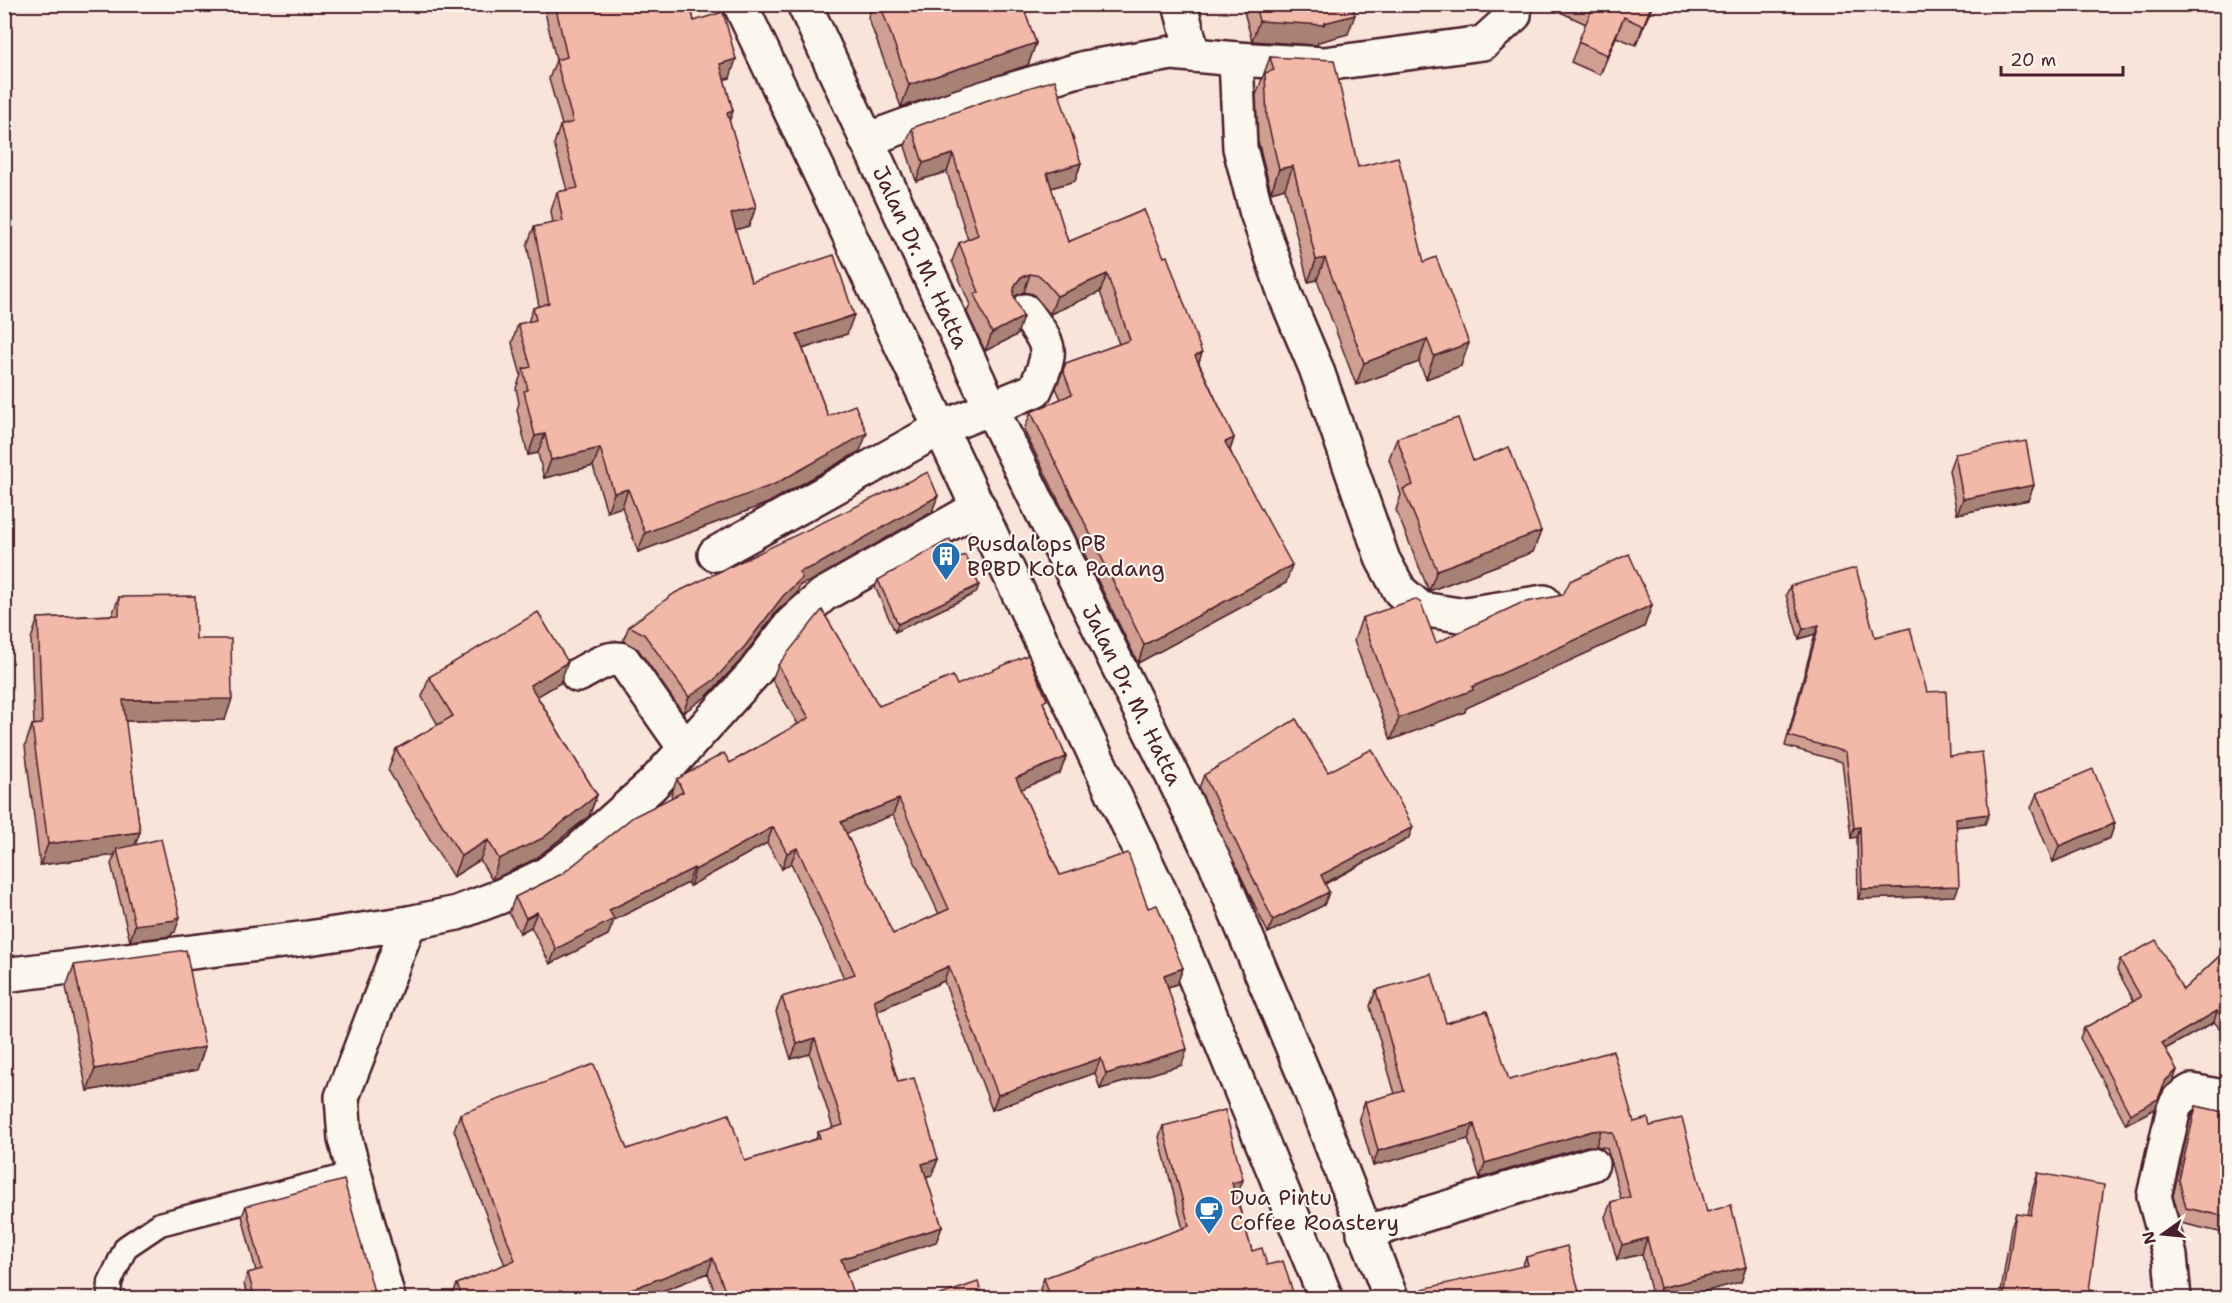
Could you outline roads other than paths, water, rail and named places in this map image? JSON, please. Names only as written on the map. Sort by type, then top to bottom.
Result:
[{"type":"street","points":[[740,4],[939,429],[980,507],[1160,892],[1326,1299]]},
{"type":"street","name":"Jalan Dr. M. Hatta","points":[[804,4],[991,408],[1216,864],[1308,1084],[1390,1299]]},
{"type":"street","points":[[1180,4],[1193,55]]},
{"type":"street","points":[[866,140],[973,101],[1085,68],[1172,53],[1324,64],[1483,43],[1514,15],[1515,4]]},
{"type":"street","points":[[1236,59],[1240,148],[1256,210],[1286,297],[1316,368],[1383,560],[1400,591],[1422,609],[1459,615],[1544,602]]},
{"type":"street","points":[[715,554],[939,429],[1035,390],[1048,361],[1047,342],[1025,310]]},
{"type":"street","points":[[4,975],[285,941],[409,923],[457,913],[545,875],[579,850],[652,785],[754,673],[792,623],[823,595],[980,507]]},
{"type":"street","points":[[578,675],[618,658],[623,660],[686,748]]},
{"type":"street","points":[[388,1299],[345,1139],[342,1096],[409,923]]},
{"type":"street","points":[[2174,1299],[2170,1256],[2154,1196],[2174,1108],[2179,1100],[2191,1091],[2228,1098]]},
{"type":"street","points":[[1364,1233],[1592,1164]]},
{"type":"lane","points":[[109,1299],[110,1282],[126,1247],[160,1224],[356,1173]]},
{"type":"place","name":"Pusdalops PB BPBD Kota Padang","points":[[946,582]]},
{"type":"place","name":"Dua Pintu Coffee Roastery","points":[[1209,1236]]}]
